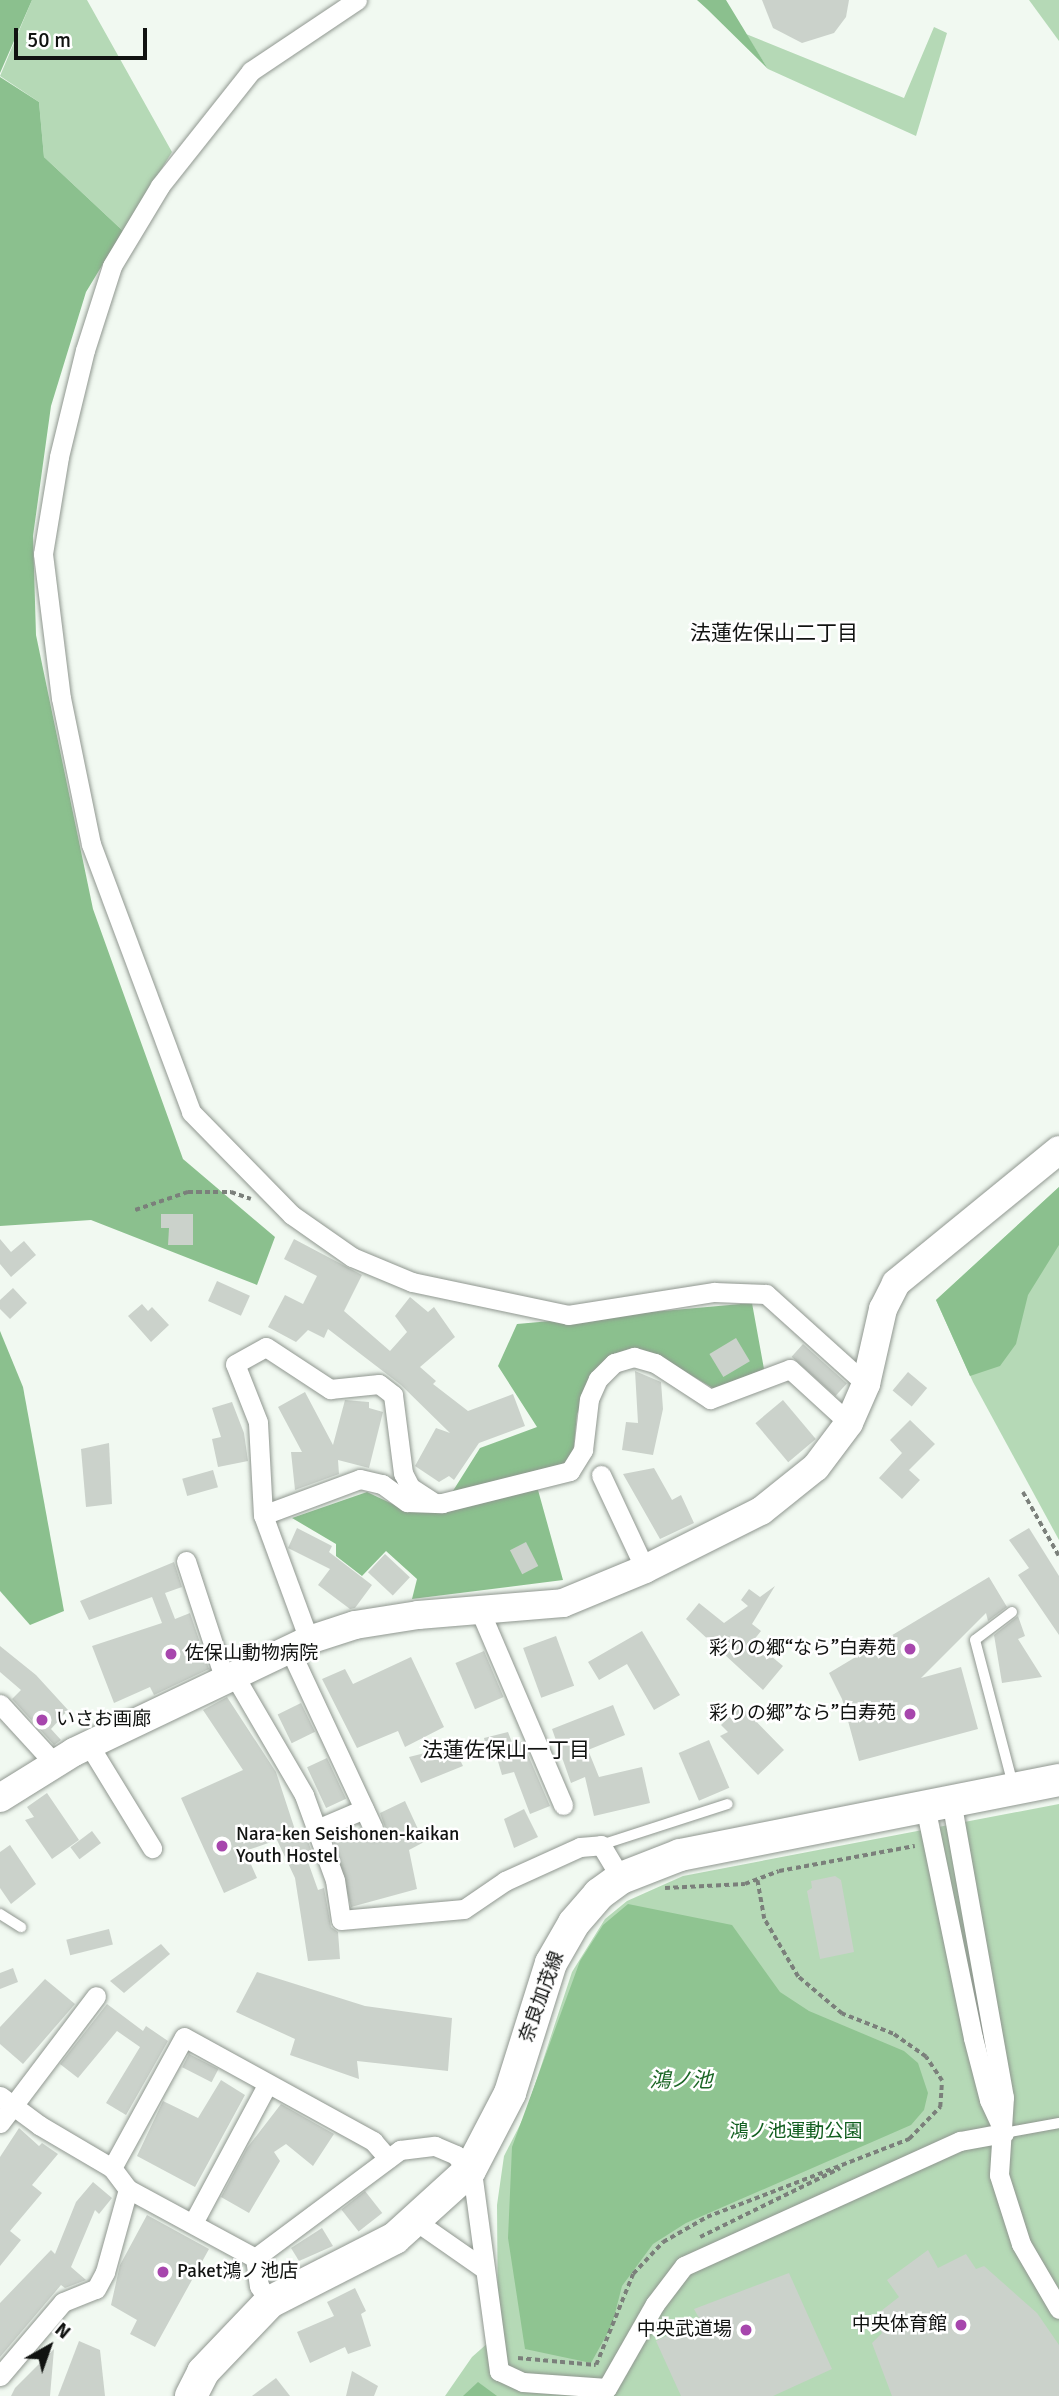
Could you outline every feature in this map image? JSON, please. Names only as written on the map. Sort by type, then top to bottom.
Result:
[{"type":"main road","name":"奈良加茂線","points":[[202,2388],[271,2302],[418,2222],[470,2170],[510,2093],[551,1963],[584,1907],[621,1878],[680,1855],[1059,1780]]},
{"type":"street","points":[[357,0],[251,71],[160,186],[112,266],[85,350],[59,457],[43,554],[61,698],[91,844],[191,1112],[292,1215],[352,1257],[412,1282],[568,1315],[714,1292],[766,1294],[866,1384]]},
{"type":"street","points":[[0,1798],[54,1763],[299,1644],[355,1625],[563,1603],[726,1531],[783,1496],[816,1467],[849,1423],[866,1384],[883,1309],[896,1283],[1059,1150]]},
{"type":"street","points":[[373,1828],[299,1644],[263,1515],[258,1422],[235,1364],[266,1347],[330,1389],[379,1384],[393,1395],[403,1473],[410,1487],[434,1502]]},
{"type":"street","points":[[263,1515],[360,1479],[382,1484],[407,1502],[434,1502],[570,1471],[583,1450],[589,1399],[598,1379],[614,1363],[634,1357],[655,1363],[710,1399],[790,1369],[849,1423]]},
{"type":"street","points":[[601,1475],[645,1569]]},
{"type":"street","points":[[186,1561],[230,1678],[304,1795],[335,1880],[341,1920],[464,1909],[505,1881],[558,1855],[601,1845],[621,1878]]},
{"type":"street","points":[[480,1611],[564,1804]]},
{"type":"street","points":[[0,1704],[54,1763]]},
{"type":"street","points":[[89,1745],[152,1848]]},
{"type":"street","points":[[938,1804],[973,2038],[989,2100],[1004,2133]]},
{"type":"street","points":[[938,1804],[1004,2097],[1004,2133],[999,2175],[1021,2244],[1059,2309]]},
{"type":"street","points":[[317,1829],[364,1809]]},
{"type":"street","points":[[0,2123],[6,2100],[96,1996]]},
{"type":"street","points":[[112,2168],[184,2037],[373,2141],[388,2158]]},
{"type":"street","points":[[192,2222],[267,2085]]},
{"type":"street","points":[[6,2100],[112,2168],[128,2189],[255,2258]]},
{"type":"street","points":[[255,2258],[388,2158],[425,2144],[456,2155],[470,2170],[479,2202],[483,2268],[495,2364],[506,2377],[535,2390],[607,2388],[655,2304],[684,2266],[960,2141],[1004,2133]]},
{"type":"street","points":[[0,2376],[63,2302],[96,2289],[105,2272],[128,2189]]},
{"type":"street","points":[[418,2222],[483,2268]]},
{"type":"street","points":[[255,2258],[259,2286],[271,2302]]},
{"type":"lane","points":[[1012,1612],[975,1640],[1014,1789]]},
{"type":"lane","points":[[601,1845],[728,1804]]},
{"type":"lane","points":[[0,1914],[21,1927]]},
{"type":"lane","points":[[1004,2133],[1059,2123]]},
{"type":"path","points":[[135,1210],[188,1192],[231,1192],[256,1201]]},
{"type":"path","points":[[1023,1492],[1059,1556]]},
{"type":"path","points":[[659,1888],[757,1881],[779,1871],[921,1845]]},
{"type":"path","points":[[691,2242],[920,2132],[940,2108],[942,2081],[926,2057],[906,2041],[842,2014],[798,1977],[764,1919],[757,1881]]},
{"type":"path","points":[[509,2360],[596,2365],[633,2274],[663,2242],[707,2217],[855,2161]]},
{"type":"green space","points":[[32,0],[87,0],[172,152],[123,231],[44,157],[39,102],[0,76]]},
{"type":"green space","points":[[1029,0],[1059,0],[1059,41]]},
{"type":"green space","points":[[934,27],[947,33],[916,136],[768,69],[746,34],[904,98]]},
{"type":"green space","points":[[1059,1187],[1059,1540],[973,1382],[936,1300]]},
{"type":"green space","name":"鴻ノ池運動公園","points":[[1059,1804],[1059,2396],[445,2396],[472,2357],[498,2334],[497,2205],[504,2156],[525,2115],[572,1972],[605,1919],[627,1901],[683,1876]]},
{"type":"shaded area","points":[[0,0],[32,0],[0,73]]},
{"type":"shaded area","points":[[697,0],[726,0],[768,69],[707,9]]},
{"type":"shaded area","points":[[0,77],[39,102],[44,157],[123,231],[86,292],[51,406],[33,536],[36,635],[93,909],[183,1159],[275,1237],[257,1285],[91,1220],[0,1226]]},
{"type":"shaded area","points":[[1059,1187],[1059,1245],[1028,1295],[1016,1344],[1000,1366],[970,1376],[936,1300]]},
{"type":"shaded area","points":[[752,1303],[764,1369],[716,1390],[659,1356],[603,1362],[577,1414],[573,1456],[567,1465],[451,1494],[480,1448],[537,1427],[498,1366],[517,1324]]},
{"type":"shaded area","points":[[0,1331],[23,1387],[64,1611],[30,1625],[0,1591]]},
{"type":"shaded area","points":[[511,1490],[538,1490],[563,1580],[412,1599],[417,1579],[386,1551],[362,1576],[336,1556],[336,1544],[292,1518],[367,1492],[401,1508]]},
{"type":"shaded area","points":[[478,2382],[497,2396],[463,2396]]},
{"type":"water","name":"鴻ノ池","points":[[628,1904],[732,1925],[780,1992],[809,2011],[904,2051],[918,2063],[928,2093],[924,2110],[911,2125],[686,2223],[653,2244],[622,2286],[612,2325],[591,2363],[525,2349],[508,2238],[512,2147],[580,1961],[603,1925]]},
{"type":"building","points":[[762,0],[849,0],[846,17],[834,33],[802,43],[773,28]]},
{"type":"building","points":[[161,1214],[193,1214],[193,1245],[168,1245],[169,1228],[161,1228]]},
{"type":"building","points":[[0,1239],[11,1252],[24,1241],[36,1255],[11,1277],[0,1264]]},
{"type":"building","points":[[294,1239],[362,1275],[344,1311],[390,1351],[407,1332],[395,1316],[410,1297],[428,1312],[434,1307],[455,1337],[420,1367],[436,1381],[433,1384],[468,1411],[513,1394],[525,1426],[479,1443],[454,1480],[449,1476],[439,1482],[415,1466],[436,1428],[450,1433],[401,1385],[328,1329],[324,1338],[308,1330],[296,1342],[268,1327],[285,1295],[303,1304],[317,1276],[284,1259]]},
{"type":"building","points":[[217,1281],[250,1296],[241,1316],[208,1301]]},
{"type":"building","points":[[13,1288],[27,1303],[10,1319],[0,1309],[0,1300]]},
{"type":"building","points":[[142,1304],[148,1311],[152,1307],[169,1325],[151,1342],[128,1316]]},
{"type":"building","points":[[736,1338],[750,1361],[723,1377],[709,1354]]},
{"type":"building","points":[[803,1344],[847,1383],[835,1396],[792,1357]]},
{"type":"building","points":[[635,1371],[661,1382],[663,1409],[653,1455],[622,1450],[626,1422],[638,1423]]},
{"type":"building","points":[[908,1372],[927,1388],[912,1406],[893,1390]]},
{"type":"building","points":[[305,1392],[333,1445],[345,1400],[369,1402],[369,1408],[383,1412],[369,1468],[338,1460],[339,1474],[295,1490],[291,1452],[302,1452],[278,1407]]},
{"type":"building","points":[[783,1400],[816,1439],[788,1462],[755,1423]]},
{"type":"building","points":[[232,1402],[244,1433],[248,1461],[218,1467],[212,1439],[221,1437],[212,1408]]},
{"type":"building","points":[[910,1420],[935,1444],[909,1470],[920,1480],[902,1499],[879,1478],[902,1453],[890,1440]]},
{"type":"building","points":[[109,1443],[112,1504],[86,1507],[81,1449]]},
{"type":"building","points":[[654,1468],[672,1500],[681,1495],[694,1523],[660,1539],[623,1474]]},
{"type":"building","points":[[213,1470],[218,1487],[187,1496],[182,1479]]},
{"type":"building","points":[[297,1528],[332,1546],[329,1552],[372,1585],[355,1608],[350,1609],[318,1585],[330,1569],[288,1548]]},
{"type":"building","points":[[1029,1528],[1059,1576],[1059,1635],[1018,1575],[1029,1568],[1009,1540]]},
{"type":"building","points":[[526,1542],[538,1566],[522,1574],[510,1550]]},
{"type":"building","points":[[385,1554],[410,1577],[393,1595],[368,1572]]},
{"type":"building","points":[[174,1562],[182,1587],[165,1593],[175,1619],[190,1613],[209,1669],[154,1695],[150,1687],[114,1703],[92,1646],[162,1623],[152,1597],[89,1620],[80,1601]]},
{"type":"building","points":[[989,1577],[1007,1607],[988,1621],[986,1613],[921,1678],[961,1667],[978,1729],[859,1761],[842,1699],[829,1673]]},
{"type":"building","points":[[775,1586],[752,1624],[761,1631],[753,1641],[783,1666],[763,1690],[686,1619],[699,1603],[724,1623],[748,1606],[741,1600],[749,1589],[760,1597]]},
{"type":"building","points":[[1018,1616],[1025,1636],[1018,1639],[1042,1677],[1002,1683],[994,1635]]},
{"type":"building","points":[[642,1631],[680,1695],[654,1710],[627,1664],[599,1680],[588,1662]]},
{"type":"building","points":[[556,1636],[574,1686],[541,1698],[523,1648]]},
{"type":"building","name":"いさお画廊","points":[[0,1646],[36,1675],[68,1710],[51,1729],[61,1740],[54,1745],[12,1699],[21,1690],[0,1672]]},
{"type":"building","points":[[484,1651],[504,1697],[475,1709],[455,1663]]},
{"type":"building","points":[[411,1657],[444,1727],[405,1747],[398,1731],[357,1748],[322,1679],[345,1669],[353,1684]]},
{"type":"building","points":[[227,1697],[276,1772],[299,1842],[307,1839],[315,1860],[308,1862],[318,1890],[324,1888],[331,1927],[338,1932],[340,1959],[308,1961],[295,1878],[277,1840],[245,1851],[257,1878],[224,1893],[181,1798],[243,1770],[203,1710]]},
{"type":"building","points":[[301,1703],[315,1732],[292,1743],[278,1714]]},
{"type":"building","points":[[613,1705],[625,1735],[588,1750],[599,1777],[642,1767],[650,1803],[594,1816],[585,1777],[571,1783],[552,1729]]},
{"type":"building","points":[[741,1706],[784,1750],[758,1775],[720,1736],[728,1732],[721,1725]]},
{"type":"building","points":[[508,1732],[513,1745],[522,1741],[550,1806],[530,1814],[514,1772],[502,1775],[497,1758],[488,1755],[484,1738]]},
{"type":"building","points":[[709,1740],[729,1788],[699,1801],[679,1753]]},
{"type":"building","points":[[453,1746],[463,1766],[421,1783],[409,1757]]},
{"type":"building","points":[[327,1758],[346,1799],[326,1808],[307,1767]]},
{"type":"building","points":[[47,1793],[79,1840],[52,1859],[25,1820],[34,1817],[27,1807]]},
{"type":"building","points":[[405,1801],[424,1842],[409,1850],[417,1889],[351,1907],[333,1839],[349,1833],[352,1841],[379,1839],[386,1830],[380,1813]]},
{"type":"building","points":[[524,1809],[538,1837],[514,1848],[504,1819]]},
{"type":"building","points":[[92,1831],[101,1843],[79,1859],[70,1847]]},
{"type":"building","points":[[10,1845],[36,1884],[11,1904],[0,1888],[0,1852]]},
{"type":"building","points":[[835,1876],[841,1880],[854,1952],[820,1959],[807,1891],[812,1888],[811,1881]]},
{"type":"building","points":[[109,1929],[113,1945],[70,1955],[66,1940]]},
{"type":"building","points":[[161,1944],[170,1954],[124,1993],[110,1981]]},
{"type":"building","points":[[13,1968],[18,1982],[0,1989],[0,1973]]},
{"type":"building","points":[[257,1972],[365,2006],[452,2018],[448,2071],[357,2061],[359,2079],[290,2055],[295,2039],[236,2012]]},
{"type":"building","points":[[45,1979],[75,2004],[23,2064],[0,2044],[0,2027]]},
{"type":"building","points":[[107,2004],[143,2031],[146,2026],[168,2041],[126,2115],[106,2103],[140,2047],[117,2031],[78,2078],[60,2064]]},
{"type":"building","points":[[189,2054],[218,2069],[212,2082],[182,2067]]},
{"type":"building","points":[[221,2080],[245,2095],[195,2187],[137,2156],[163,2101],[198,2118]]},
{"type":"building","points":[[281,2104],[334,2134],[313,2166],[286,2144],[274,2152],[280,2161],[249,2213],[221,2197],[247,2148]]},
{"type":"building","points":[[19,2128],[39,2146],[42,2143],[58,2154],[32,2185],[42,2193],[10,2231],[21,2240],[0,2266],[0,2157]]},
{"type":"building","points":[[93,2182],[112,2198],[99,2214],[95,2210],[71,2267],[86,2280],[65,2288],[61,2285],[0,2357],[0,2303],[51,2250],[55,2254],[76,2202]]},
{"type":"building","points":[[365,2191],[382,2213],[359,2232],[341,2209]]},
{"type":"building","points":[[147,2215],[209,2249],[155,2347],[130,2334],[137,2320],[111,2305],[120,2265]]},
{"type":"building","points":[[322,2228],[333,2246],[299,2261],[291,2248]]},
{"type":"building","name":"中央体育館","points":[[928,2250],[938,2268],[966,2254],[976,2269],[984,2266],[1037,2313],[1059,2345],[1059,2396],[892,2396],[872,2343],[882,2333],[872,2318],[899,2297],[887,2280]]},
{"type":"building","name":"中央武道場","points":[[789,2273],[832,2369],[773,2396],[681,2396],[656,2341],[700,2320],[694,2309]]},
{"type":"building","points":[[355,2288],[366,2311],[361,2314],[371,2346],[348,2354],[345,2347],[310,2363],[297,2332],[334,2316],[327,2302]]},
{"type":"building","points":[[79,2341],[100,2350],[105,2396],[58,2396]]},
{"type":"building","points":[[54,2349],[50,2396],[11,2396],[15,2388]]},
{"type":"building","points":[[352,2371],[378,2386],[374,2396],[346,2396]]},
{"type":"building","points":[[276,2378],[290,2396],[252,2396]]},
{"type":"place","name":"彩りの郷“なら”白寿苑","points":[[910,1649]]},
{"type":"place","name":"佐保山動物病院","points":[[171,1654]]},
{"type":"place","name":"彩りの郷”なら”白寿苑","points":[[910,1714]]},
{"type":"place","name":"いさお画廊","points":[[42,1720]]},
{"type":"place","name":"Nara-ken Seishonen-kaikan Youth Hostel","points":[[222,1846]]},
{"type":"place","name":"Paket鴻ノ池店","points":[[163,2272]]},
{"type":"place","name":"中央体育館","points":[[961,2325]]},
{"type":"place","name":"中央武道場","points":[[746,2330]]},
{"type":"district","name":"法蓮佐保山二丁目","points":[[774,633]]},
{"type":"district","name":"法蓮佐保山一丁目","points":[[506,1750]]}]
